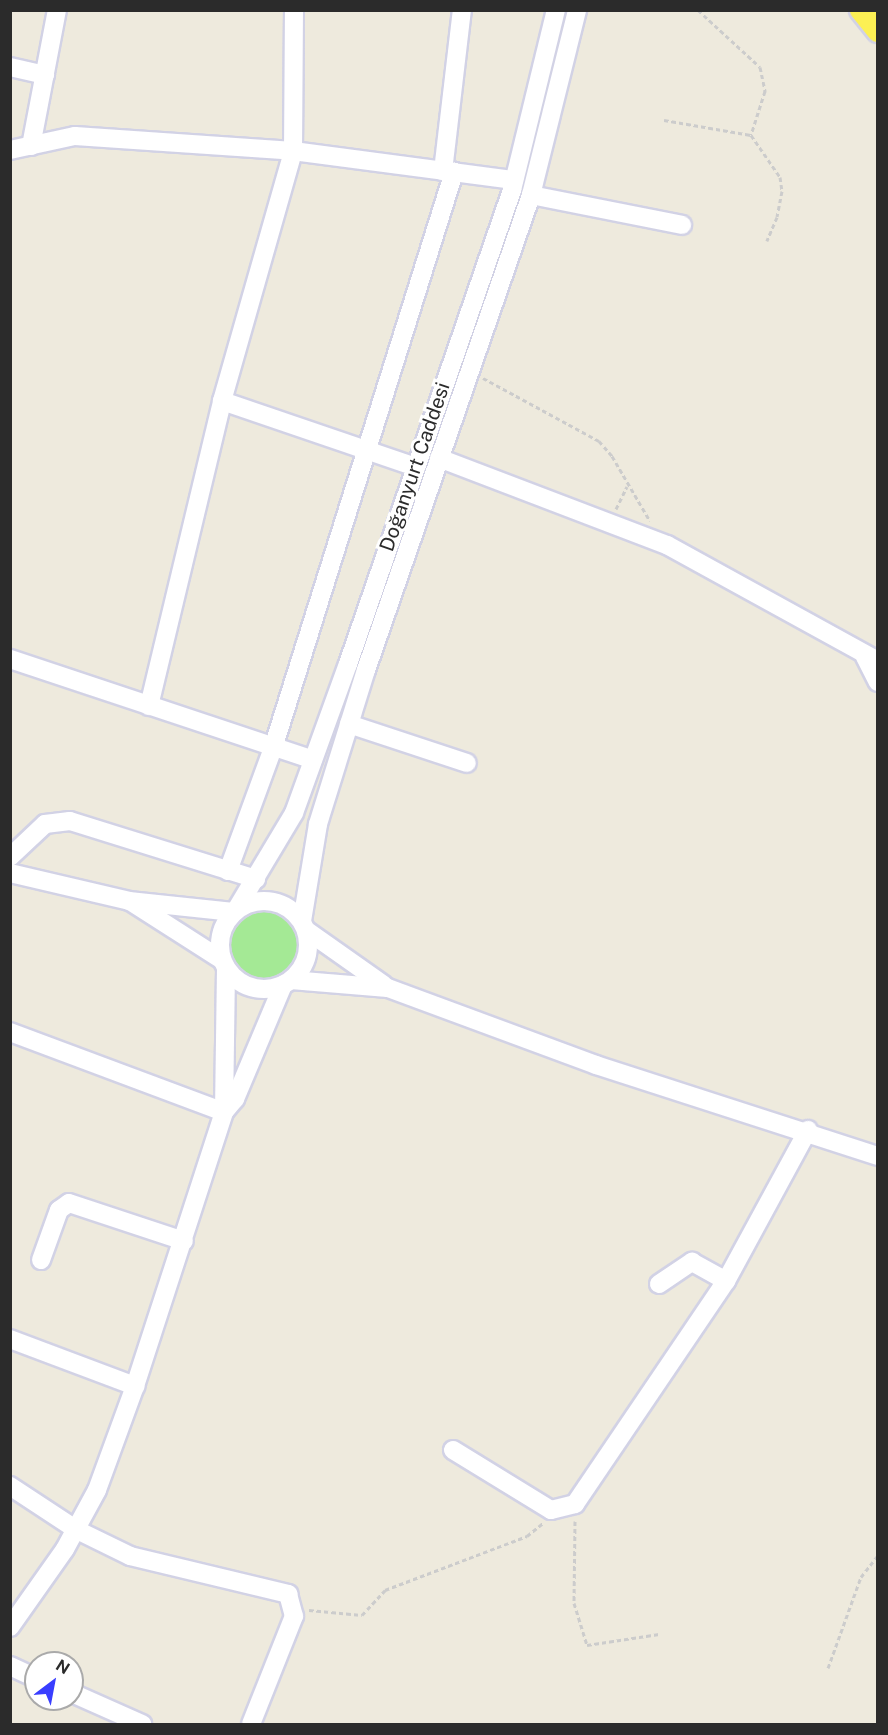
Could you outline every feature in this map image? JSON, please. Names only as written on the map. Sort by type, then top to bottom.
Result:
[{"type":"main road","points":[[861,10],[878,31]]},
{"type":"street","points":[[31,146],[57,10]]},
{"type":"street","points":[[149,706],[222,401],[293,151],[294,10]]},
{"type":"street","points":[[228,871],[274,745],[366,450],[449,172],[462,10]]},
{"type":"street","name":"Doğanyurt Caddesi","points":[[235,911],[294,813],[313,760],[514,180],[556,10]]},
{"type":"street","name":"Doğanyurt Caddesi","points":[[304,926],[318,824],[349,724],[439,458],[531,195],[577,10]]},
{"type":"street","points":[[10,67],[45,75]]},
{"type":"street","points":[[10,150],[75,135],[293,151],[514,180]]},
{"type":"street","points":[[531,195],[682,225]]},
{"type":"street","points":[[222,401],[416,466]]},
{"type":"street","points":[[439,458],[667,545],[871,659],[878,682]]},
{"type":"street","points":[[10,659],[274,745],[313,760]]},
{"type":"street","points":[[349,724],[467,762]]},
{"type":"street","points":[[10,857],[45,824],[70,821],[256,879]]},
{"type":"street","points":[[10,873],[129,901],[235,911]]},
{"type":"street","points":[[129,901],[224,964],[239,982],[256,988],[287,982],[340,981],[388,988],[596,1065],[807,1130],[878,1156]]},
{"type":"street","points":[[10,1628],[76,1530],[106,1469],[184,1241],[224,1112],[224,964],[221,932],[235,911],[253,902],[272,901],[289,908],[304,926],[388,988]]},
{"type":"street","points":[[224,1112],[235,1100],[287,982],[307,957],[304,926]]},
{"type":"street","points":[[10,1032],[224,1112]]},
{"type":"street","points":[[453,1450],[551,1510],[567,1507],[726,1281],[807,1130]]},
{"type":"street","points":[[41,1260],[59,1210],[69,1203],[184,1241]]},
{"type":"street","points":[[659,1284],[692,1262],[726,1281]]},
{"type":"street","points":[[10,1339],[135,1386]]},
{"type":"street","points":[[10,1486],[76,1530],[147,1562],[282,1590],[295,1608],[251,1725]]},
{"type":"street","points":[[10,1666],[24,1672]]},
{"type":"street","points":[[84,1699],[140,1724]]},
{"type":"path","points":[[698,10],[760,67],[765,91],[751,135]]},
{"type":"path","points":[[664,120],[751,135],[775,164],[782,184],[777,217],[767,242]]},
{"type":"path","points":[[470,370],[599,441],[612,456],[627,486],[667,545]]},
{"type":"path","points":[[602,520],[623,499],[627,486]]},
{"type":"path","points":[[295,1608],[362,1615],[385,1590],[527,1536],[567,1507]]},
{"type":"path","points":[[567,1507],[574,1603],[587,1645],[659,1634]]},
{"type":"path","points":[[828,1668],[861,1577],[878,1555]]},
{"type":"green space","points":[[264,908],[285,914],[295,924],[301,945],[295,966],[285,976],[264,982],[243,976],[233,966],[227,945],[233,924],[243,914]]}]
